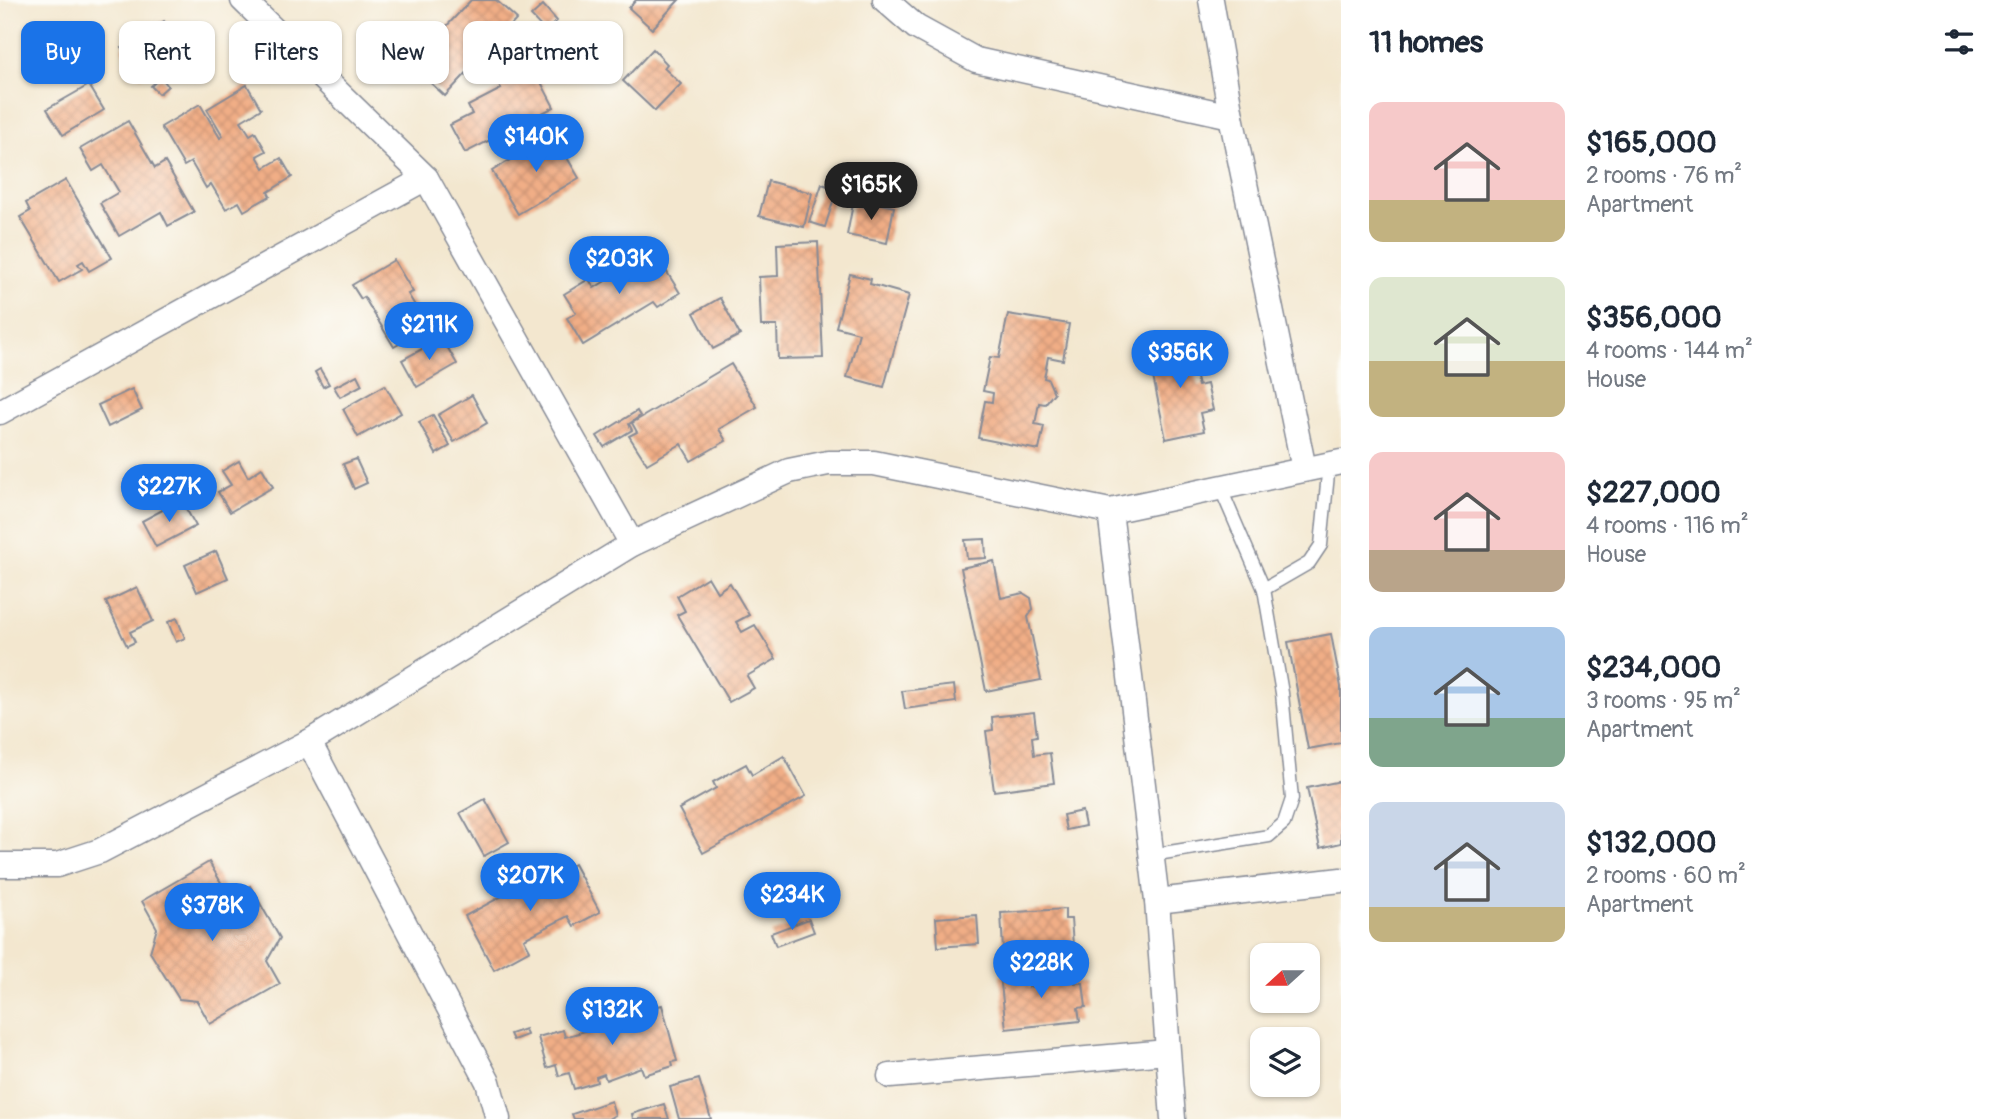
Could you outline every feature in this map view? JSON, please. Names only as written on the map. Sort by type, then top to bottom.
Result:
[{"type":"street","points":[[243,0],[426,178],[632,544]]},
{"type":"street","points":[[886,0],[916,27],[976,60],[1231,116]]},
{"type":"street","points":[[1211,0],[1231,116],[1304,469]]},
{"type":"street","points":[[0,412],[426,178]]},
{"type":"street","points":[[0,865],[57,865],[100,851],[309,742],[632,544],[789,471],[828,463],[874,463],[1110,511],[1335,463]]},
{"type":"street","points":[[1110,511],[1157,901],[1173,1119]]},
{"type":"street","points":[[309,742],[488,1082],[498,1119]]},
{"type":"street","points":[[1157,901],[1341,880]]},
{"type":"street","points":[[890,1076],[1167,1052]]},
{"type":"lane","points":[[1264,589],[1309,563],[1321,545],[1335,463]]},
{"type":"lane","points":[[1151,855],[1269,836],[1284,823],[1292,799],[1282,693],[1264,589],[1220,487]]},
{"type":"building","points":[[471,0],[496,0],[517,19],[463,21],[463,77],[445,96],[432,84],[449,84],[449,24]]},
{"type":"building","points":[[636,0],[679,0],[652,29],[629,8]]},
{"type":"building","points":[[543,5],[557,21],[536,21],[531,16]]},
{"type":"building","points":[[653,49],[667,64],[664,68],[681,84],[655,111],[623,81]]},
{"type":"building","points":[[166,84],[168,86],[159,94],[151,86]]},
{"type":"building","points":[[498,84],[542,84],[554,107],[465,153],[450,125],[472,114],[468,106],[501,89]]},
{"type":"building","points":[[89,85],[104,110],[63,135],[47,109]]},
{"type":"building","points":[[247,85],[261,109],[241,121],[250,135],[255,132],[266,151],[257,156],[264,168],[281,158],[292,177],[268,192],[270,196],[244,211],[239,202],[226,209],[211,184],[206,188],[191,162],[184,166],[161,127],[200,104],[220,138],[223,136],[207,109]]},
{"type":"building","points":[[128,121],[155,168],[165,162],[194,212],[168,226],[161,212],[119,236],[100,203],[119,192],[103,165],[93,171],[80,149]]},
{"type":"building","points":[[553,134],[579,178],[518,214],[492,171]]},
{"type":"building","points":[[66,180],[112,258],[89,271],[83,261],[78,264],[82,269],[59,282],[20,217],[30,211],[26,203]]},
{"type":"building","points":[[768,181],[812,193],[804,227],[759,216]]},
{"type":"building","points":[[822,184],[837,189],[825,227],[809,222]]},
{"type":"building","points":[[872,202],[894,207],[887,243],[847,235],[853,204],[871,208]]},
{"type":"building","points":[[818,242],[823,358],[778,359],[777,326],[761,326],[759,277],[778,276],[777,244]]},
{"type":"building","points":[[653,250],[680,293],[658,307],[654,302],[583,345],[567,318],[576,313],[564,294],[589,279],[594,288],[607,280],[604,274],[632,257],[634,262]]},
{"type":"building","points":[[394,260],[413,292],[408,294],[428,327],[394,347],[364,297],[361,299],[352,285]]},
{"type":"building","points":[[850,274],[871,279],[870,284],[909,295],[884,387],[847,377],[859,333],[836,327]]},
{"type":"building","points":[[720,298],[740,335],[713,349],[694,313]]},
{"type":"building","points":[[1008,314],[1069,324],[1063,360],[1048,357],[1044,378],[1048,379],[1054,393],[1045,404],[1039,403],[1035,424],[1044,426],[1039,450],[978,438],[985,401],[992,402],[993,393],[983,391],[990,357],[999,358]]},
{"type":"building","points":[[442,338],[457,364],[417,387],[402,360]]},
{"type":"building","points":[[1191,344],[1193,350],[1199,348],[1204,373],[1195,374],[1198,386],[1207,384],[1213,410],[1200,413],[1204,431],[1166,439],[1148,353]]},
{"type":"building","points":[[731,364],[757,407],[719,429],[726,441],[691,461],[681,444],[647,464],[629,436],[637,432],[632,423]]},
{"type":"building","points":[[320,369],[329,384],[323,387],[315,372]]},
{"type":"building","points":[[357,375],[362,385],[340,397],[334,387]]},
{"type":"building","points":[[385,385],[401,413],[358,437],[343,409]]},
{"type":"building","points":[[132,389],[142,410],[108,427],[98,405]]},
{"type":"building","points":[[472,395],[487,423],[454,442],[438,415]]},
{"type":"building","points":[[637,411],[640,416],[629,424],[632,430],[604,447],[597,436]]},
{"type":"building","points":[[433,415],[450,446],[436,454],[419,422]]},
{"type":"building","points":[[356,459],[367,483],[354,489],[343,464]]},
{"type":"building","points":[[239,461],[248,477],[262,468],[273,487],[230,512],[218,492],[231,485],[222,471]]},
{"type":"building","points":[[181,500],[196,526],[156,547],[142,521]]},
{"type":"building","points":[[985,539],[986,558],[967,559],[965,540]]},
{"type":"building","points":[[216,551],[228,578],[197,592],[185,565]]},
{"type":"building","points":[[994,561],[1001,598],[1023,593],[1031,598],[1033,609],[1028,617],[1041,680],[986,691],[961,568]]},
{"type":"building","points":[[708,577],[717,592],[730,583],[749,615],[736,622],[742,632],[755,625],[776,659],[747,676],[754,688],[729,702],[677,615],[685,611],[677,596]]},
{"type":"building","points":[[137,587],[153,621],[130,632],[135,642],[127,646],[106,602]]},
{"type":"building","points":[[177,618],[185,638],[176,642],[168,622]]},
{"type":"building","points":[[1331,634],[1341,687],[1341,743],[1308,749],[1288,642]]},
{"type":"building","points":[[954,685],[956,702],[905,709],[902,691]]},
{"type":"building","points":[[1034,712],[1037,736],[1032,737],[1034,755],[1050,753],[1054,783],[994,791],[986,731],[993,730],[992,717]]},
{"type":"building","points":[[784,756],[806,796],[703,853],[679,809],[716,788],[713,782],[746,764],[752,775]]},
{"type":"building","points":[[1341,781],[1341,843],[1320,848],[1307,788]]},
{"type":"building","points":[[485,799],[509,842],[484,856],[460,813]]},
{"type":"building","points":[[1082,811],[1085,826],[1066,830],[1063,815]]},
{"type":"building","points":[[209,862],[230,898],[250,886],[280,938],[267,961],[280,984],[210,1024],[197,1001],[179,999],[150,952],[157,928],[142,901]]},
{"type":"building","points":[[574,864],[600,912],[574,926],[568,916],[524,939],[530,950],[494,970],[465,916],[553,869],[556,874]]},
{"type":"building","points":[[1065,909],[1065,919],[1071,919],[1073,945],[1003,950],[1001,913]]},
{"type":"building","points":[[977,915],[979,944],[938,947],[936,918]]},
{"type":"building","points":[[809,919],[814,932],[776,946],[771,933]]},
{"type":"building","points":[[1074,971],[1075,983],[1083,983],[1086,1007],[1078,1008],[1080,1021],[1006,1029],[1000,975],[1027,972],[1029,987],[1046,985],[1045,975]]},
{"type":"building","points":[[662,1005],[677,1061],[672,1062],[673,1066],[644,1075],[641,1067],[606,1080],[604,1074],[596,1077],[597,1082],[574,1089],[569,1073],[559,1076],[556,1065],[547,1068],[538,1037],[563,1030],[565,1037],[602,1026],[602,1017],[628,1010],[629,1014]]},
{"type":"building","points":[[525,1029],[527,1035],[513,1040],[510,1034]]},
{"type":"building","points":[[699,1079],[711,1119],[679,1119],[670,1087]]},
{"type":"building","points":[[611,1101],[615,1115],[608,1119],[574,1119],[572,1114]]},
{"type":"building","points":[[664,1104],[669,1119],[633,1119],[632,1114]]}]
